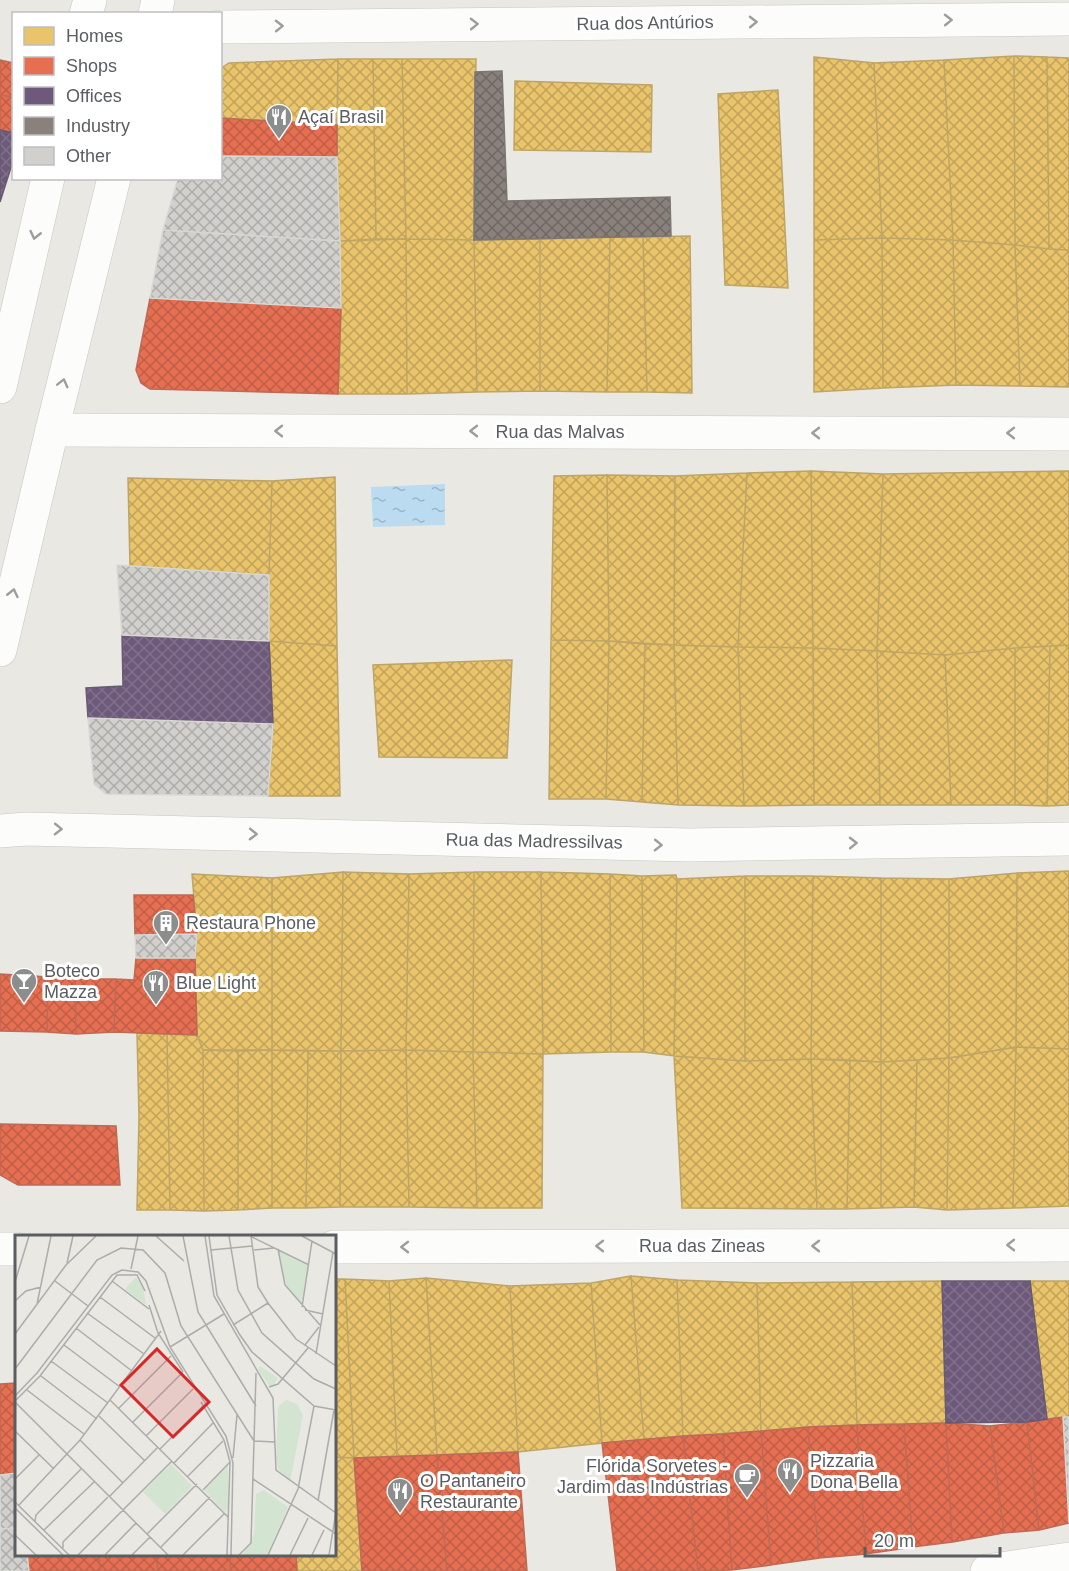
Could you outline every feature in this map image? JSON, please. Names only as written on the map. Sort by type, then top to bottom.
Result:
[{"type":"street","name":"Rua dos Antúrios","points":[[222,27],[1069,19]]},
{"type":"street","points":[[0,387],[48,180]]},
{"type":"street","points":[[0,650],[114,180]]},
{"type":"street","name":"Rua das Malvas","points":[[52,430],[1069,434]]},
{"type":"street","name":"Rua das Madressilvas","points":[[0,831],[38,829],[689,845],[1069,839]]},
{"type":"street","name":"Rua das Zineas","points":[[336,1247],[1069,1245]]},
{"type":"street","points":[[987,1571],[1069,1559]]},
{"type":"water","points":[[445,484],[445,525],[373,527],[371,487]]},
{"type":"building: Homes","points":[[1014,56],[1015,245],[953,240],[944,60]]},
{"type":"building: Homes","points":[[1014,56],[1047,57],[1049,249],[1015,245]]},
{"type":"building: Homes","points":[[814,57],[874,63],[882,238],[814,240]]},
{"type":"building: Homes","points":[[1047,57],[1069,58],[1069,250],[1049,249]]},
{"type":"building: Homes","points":[[338,59],[337,125],[222,118],[222,68],[229,63]]},
{"type":"building: Homes","points":[[338,59],[373,59],[376,239],[340,241],[337,157]]},
{"type":"building: Homes","points":[[373,59],[402,59],[406,239],[376,239]]},
{"type":"building: Homes","points":[[402,59],[476,59],[474,240],[406,239]]},
{"type":"building: Homes","points":[[944,60],[953,240],[882,238],[874,63]]},
{"type":"building: Homes","points":[[515,81],[652,85],[651,152],[514,150]]},
{"type":"building: Homes","points":[[778,90],[788,288],[725,285],[718,94]]},
{"type":"building: Homes","points":[[690,236],[692,393],[647,392],[643,237]]},
{"type":"building: Homes","points":[[610,237],[643,237],[647,392],[607,392]]},
{"type":"building: Homes","points":[[610,237],[607,392],[540,391],[540,239]]},
{"type":"building: Homes","points":[[882,238],[953,240],[956,385],[883,388]]},
{"type":"building: Homes","points":[[882,238],[883,388],[814,392],[814,240]]},
{"type":"building: Homes","points":[[406,239],[474,240],[477,392],[407,394]]},
{"type":"building: Homes","points":[[406,239],[407,394],[338,394],[341,308],[340,241]]},
{"type":"building: Homes","points":[[540,239],[540,391],[477,392],[474,240]]},
{"type":"building: Homes","points":[[953,240],[1015,245],[1020,386],[956,385]]},
{"type":"building: Homes","points":[[1015,245],[1069,250],[1069,387],[1020,386]]},
{"type":"building: Homes","points":[[811,471],[813,648],[738,647],[747,473]]},
{"type":"building: Homes","points":[[811,471],[883,474],[877,651],[813,648]]},
{"type":"building: Homes","points":[[1069,471],[1069,645],[945,655],[877,651],[883,474]]},
{"type":"building: Homes","points":[[747,473],[738,647],[674,645],[675,476]]},
{"type":"building: Homes","points":[[607,475],[609,641],[551,640],[554,476]]},
{"type":"building: Homes","points":[[607,475],[675,476],[674,645],[609,641]]},
{"type":"building: Homes","points":[[335,477],[337,646],[269,641],[272,481]]},
{"type":"building: Homes","points":[[128,478],[272,481],[269,575],[130,567]]},
{"type":"building: Homes","points":[[551,640],[609,641],[606,799],[549,799]]},
{"type":"building: Homes","points":[[269,641],[337,646],[340,796],[268,796],[273,724]]},
{"type":"building: Homes","points":[[609,641],[645,644],[642,802],[606,799]]},
{"type":"building: Homes","points":[[645,644],[674,645],[678,805],[642,802]]},
{"type":"building: Homes","points":[[674,645],[738,647],[744,806],[678,805]]},
{"type":"building: Homes","points":[[1069,645],[1069,805],[1047,806],[1050,646]]},
{"type":"building: Homes","points":[[1050,646],[1047,806],[1015,805],[1015,648]]},
{"type":"building: Homes","points":[[738,647],[813,648],[814,805],[744,806]]},
{"type":"building: Homes","points":[[813,648],[877,651],[880,805],[814,805]]},
{"type":"building: Homes","points":[[1015,648],[1015,805],[951,805],[945,655]]},
{"type":"building: Homes","points":[[877,651],[945,655],[951,805],[880,805]]},
{"type":"building: Homes","points":[[512,660],[507,758],[379,757],[373,665]]},
{"type":"building: Homes","points":[[1069,871],[1069,1049],[1016,1047],[1017,873]]},
{"type":"building: Homes","points":[[343,872],[341,1051],[272,1050],[272,878]]},
{"type":"building: Homes","points":[[343,872],[409,874],[406,1050],[341,1051]]},
{"type":"building: Homes","points":[[474,872],[473,1052],[406,1050],[409,874]]},
{"type":"building: Homes","points":[[474,872],[541,872],[543,1054],[473,1052]]},
{"type":"building: Homes","points":[[541,872],[610,874],[611,1052],[543,1054]]},
{"type":"building: Homes","points":[[1017,873],[1016,1047],[949,1058],[949,879]]},
{"type":"building: Homes","points":[[192,874],[272,878],[272,1050],[203,1050],[197,1035],[195,958],[197,934]]},
{"type":"building: Homes","points":[[610,874],[642,876],[644,1052],[611,1052]]},
{"type":"building: Homes","points":[[676,875],[674,1056],[644,1052],[642,876]]},
{"type":"building: Homes","points":[[745,876],[745,1061],[674,1056],[677,879]]},
{"type":"building: Homes","points":[[745,876],[813,876],[811,1059],[745,1061]]},
{"type":"building: Homes","points":[[813,876],[881,878],[881,1062],[811,1059]]},
{"type":"building: Homes","points":[[881,878],[949,879],[949,1058],[881,1062]]},
{"type":"building: Homes","points":[[137,1033],[167,1034],[170,1210],[137,1210],[139,1117]]},
{"type":"building: Homes","points":[[167,1034],[197,1035],[203,1050],[204,1211],[170,1210]]},
{"type":"building: Homes","points":[[1016,1047],[1013,1208],[947,1210],[949,1058]]},
{"type":"building: Homes","points":[[1016,1047],[1069,1049],[1069,1206],[1013,1208]]},
{"type":"building: Homes","points":[[203,1050],[238,1051],[238,1210],[204,1211]]},
{"type":"building: Homes","points":[[272,1050],[272,1208],[238,1210],[238,1051]]},
{"type":"building: Homes","points":[[272,1050],[308,1051],[306,1208],[272,1208]]},
{"type":"building: Homes","points":[[406,1050],[409,1207],[340,1207],[341,1051]]},
{"type":"building: Homes","points":[[406,1050],[473,1052],[477,1208],[409,1207]]},
{"type":"building: Homes","points":[[308,1051],[341,1051],[340,1207],[306,1208]]},
{"type":"building: Homes","points":[[473,1052],[543,1054],[542,1208],[477,1208]]},
{"type":"building: Homes","points":[[674,1056],[745,1061],[811,1059],[817,1209],[682,1208]]},
{"type":"building: Homes","points":[[949,1058],[947,1210],[914,1207],[917,1060]]},
{"type":"building: Homes","points":[[811,1059],[850,1060],[847,1209],[817,1209]]},
{"type":"building: Homes","points":[[850,1060],[881,1062],[881,1208],[847,1209]]},
{"type":"building: Homes","points":[[917,1060],[914,1207],[881,1208],[881,1062]]},
{"type":"building: Homes","points":[[631,1276],[677,1280],[683,1436],[644,1440]]},
{"type":"building: Homes","points":[[631,1276],[644,1440],[602,1443],[591,1283]]},
{"type":"building: Homes","points":[[426,1278],[510,1286],[518,1452],[437,1455]]},
{"type":"building: Homes","points":[[426,1278],[437,1455],[397,1456],[389,1281]]},
{"type":"building: Homes","points":[[336,1279],[345,1279],[354,1458],[336,1457]]},
{"type":"building: Homes","points":[[345,1279],[389,1281],[397,1456],[354,1458]]},
{"type":"building: Homes","points":[[677,1280],[757,1283],[761,1431],[683,1436]]},
{"type":"building: Homes","points":[[942,1281],[946,1423],[857,1425],[852,1282]]},
{"type":"building: Homes","points":[[1030,1281],[1069,1281],[1069,1417],[1047,1419]]},
{"type":"building: Homes","points":[[852,1282],[857,1425],[761,1431],[757,1283]]},
{"type":"building: Homes","points":[[591,1283],[602,1443],[518,1452],[510,1286]]},
{"type":"building: Homes","points":[[336,1457],[354,1458],[362,1571],[297,1571],[296,1556],[336,1556]]},
{"type":"building: Shops","points":[[0,60],[12,63],[12,97],[0,95]]},
{"type":"building: Shops","points":[[0,95],[12,97],[12,133],[0,130]]},
{"type":"building: Shops","name":"Açaí Brasil","points":[[222,118],[337,125],[337,157],[222,156]]},
{"type":"building: Shops","points":[[150,298],[341,308],[338,394],[150,389],[141,383],[136,370]]},
{"type":"building: Shops","points":[[134,895],[193,895],[197,934],[135,935]]},
{"type":"building: Shops","name":"Blue Light","points":[[136,958],[195,958],[197,1035],[114,1032],[116,979],[134,980]]},
{"type":"building: Shops","name":"Boteco Mazza","points":[[0,974],[48,977],[47,1032],[0,1031]]},
{"type":"building: Shops","points":[[48,977],[75,979],[76,1034],[47,1032]]},
{"type":"building: Shops","points":[[75,979],[116,979],[114,1032],[76,1034]]},
{"type":"building: Shops","points":[[0,1124],[116,1126],[120,1185],[18,1185],[0,1175]]},
{"type":"building: Shops","points":[[15,1383],[15,1473],[0,1475],[0,1384]]},
{"type":"building: Shops","points":[[1063,1417],[1069,1523],[1039,1530],[1027,1422]]},
{"type":"building: Shops","points":[[1027,1422],[1039,1530],[1004,1533],[990,1426]]},
{"type":"building: Shops","points":[[946,1423],[952,1542],[913,1547],[904,1424]]},
{"type":"building: Shops","points":[[946,1423],[990,1426],[1004,1533],[952,1542]]},
{"type":"building: Shops","points":[[904,1424],[913,1547],[866,1554],[857,1425]]},
{"type":"building: Shops","points":[[857,1425],[866,1554],[819,1558],[808,1427]]},
{"type":"building: Shops","name":"Pizzaria Dona Bella","points":[[808,1427],[819,1558],[771,1565],[761,1431]]},
{"type":"building: Shops","name":"Flórida Sorvetes - Jardim das Indústrias","points":[[761,1431],[771,1565],[732,1570],[723,1434]]},
{"type":"building: Shops","points":[[723,1434],[732,1570],[698,1571],[683,1436]]},
{"type":"building: Shops","points":[[683,1436],[698,1571],[617,1571],[602,1443]]},
{"type":"building: Shops","points":[[518,1452],[527,1571],[447,1571],[437,1455]]},
{"type":"building: Shops","name":"O Pantaneiro Restaurante","points":[[437,1455],[447,1571],[362,1571],[354,1458]]},
{"type":"building: Shops","points":[[27,1556],[99,1556],[100,1571],[29,1571]]},
{"type":"building: Shops","points":[[99,1556],[156,1556],[158,1571],[100,1571]]},
{"type":"building: Shops","points":[[156,1556],[229,1556],[231,1571],[158,1571]]},
{"type":"building: Shops","points":[[229,1556],[296,1556],[297,1571],[231,1571]]},
{"type":"building: Offices","points":[[0,130],[12,133],[12,164],[0,202]]},
{"type":"building: Offices","points":[[122,635],[269,641],[273,724],[88,718],[86,688],[123,686]]},
{"type":"building: Offices","points":[[942,1281],[1030,1281],[1047,1419],[1027,1422],[946,1423]]},
{"type":"building: Industry","points":[[502,71],[507,201],[670,197],[671,236],[474,240],[475,72]]},
{"type":"building: Other","points":[[222,156],[337,157],[340,241],[163,230],[177,180],[222,180]]},
{"type":"building: Other","points":[[163,230],[340,241],[341,308],[150,298]]},
{"type":"building: Other","points":[[117,565],[269,575],[269,641],[122,635]]},
{"type":"building: Other","points":[[88,718],[273,724],[268,796],[106,794],[94,784]]},
{"type":"building: Other","name":"Restaura Phone","points":[[197,934],[195,958],[136,958],[135,935]]},
{"type":"building: Other","points":[[1063,1417],[1069,1417],[1069,1523]]},
{"type":"building: Other","points":[[15,1473],[15,1528],[0,1529],[0,1475]]},
{"type":"building: Other","points":[[15,1528],[15,1556],[27,1556],[29,1571],[0,1571],[0,1529]]},
{"type":"place","name":"Açaí Brasil","points":[[279,140]]},
{"type":"place","name":"Restaura Phone","points":[[166,946]]},
{"type":"place","name":"Boteco Mazza","points":[[24,1004]]},
{"type":"place","name":"Blue Light","points":[[156,1006]]},
{"type":"place","name":"Pizzaria Dona Bella","points":[[790,1494]]},
{"type":"place","name":"Flórida Sorvetes - Jardim das Indústrias","points":[[747,1499]]},
{"type":"place","name":"O Pantaneiro Restaurante","points":[[400,1514]]}]
